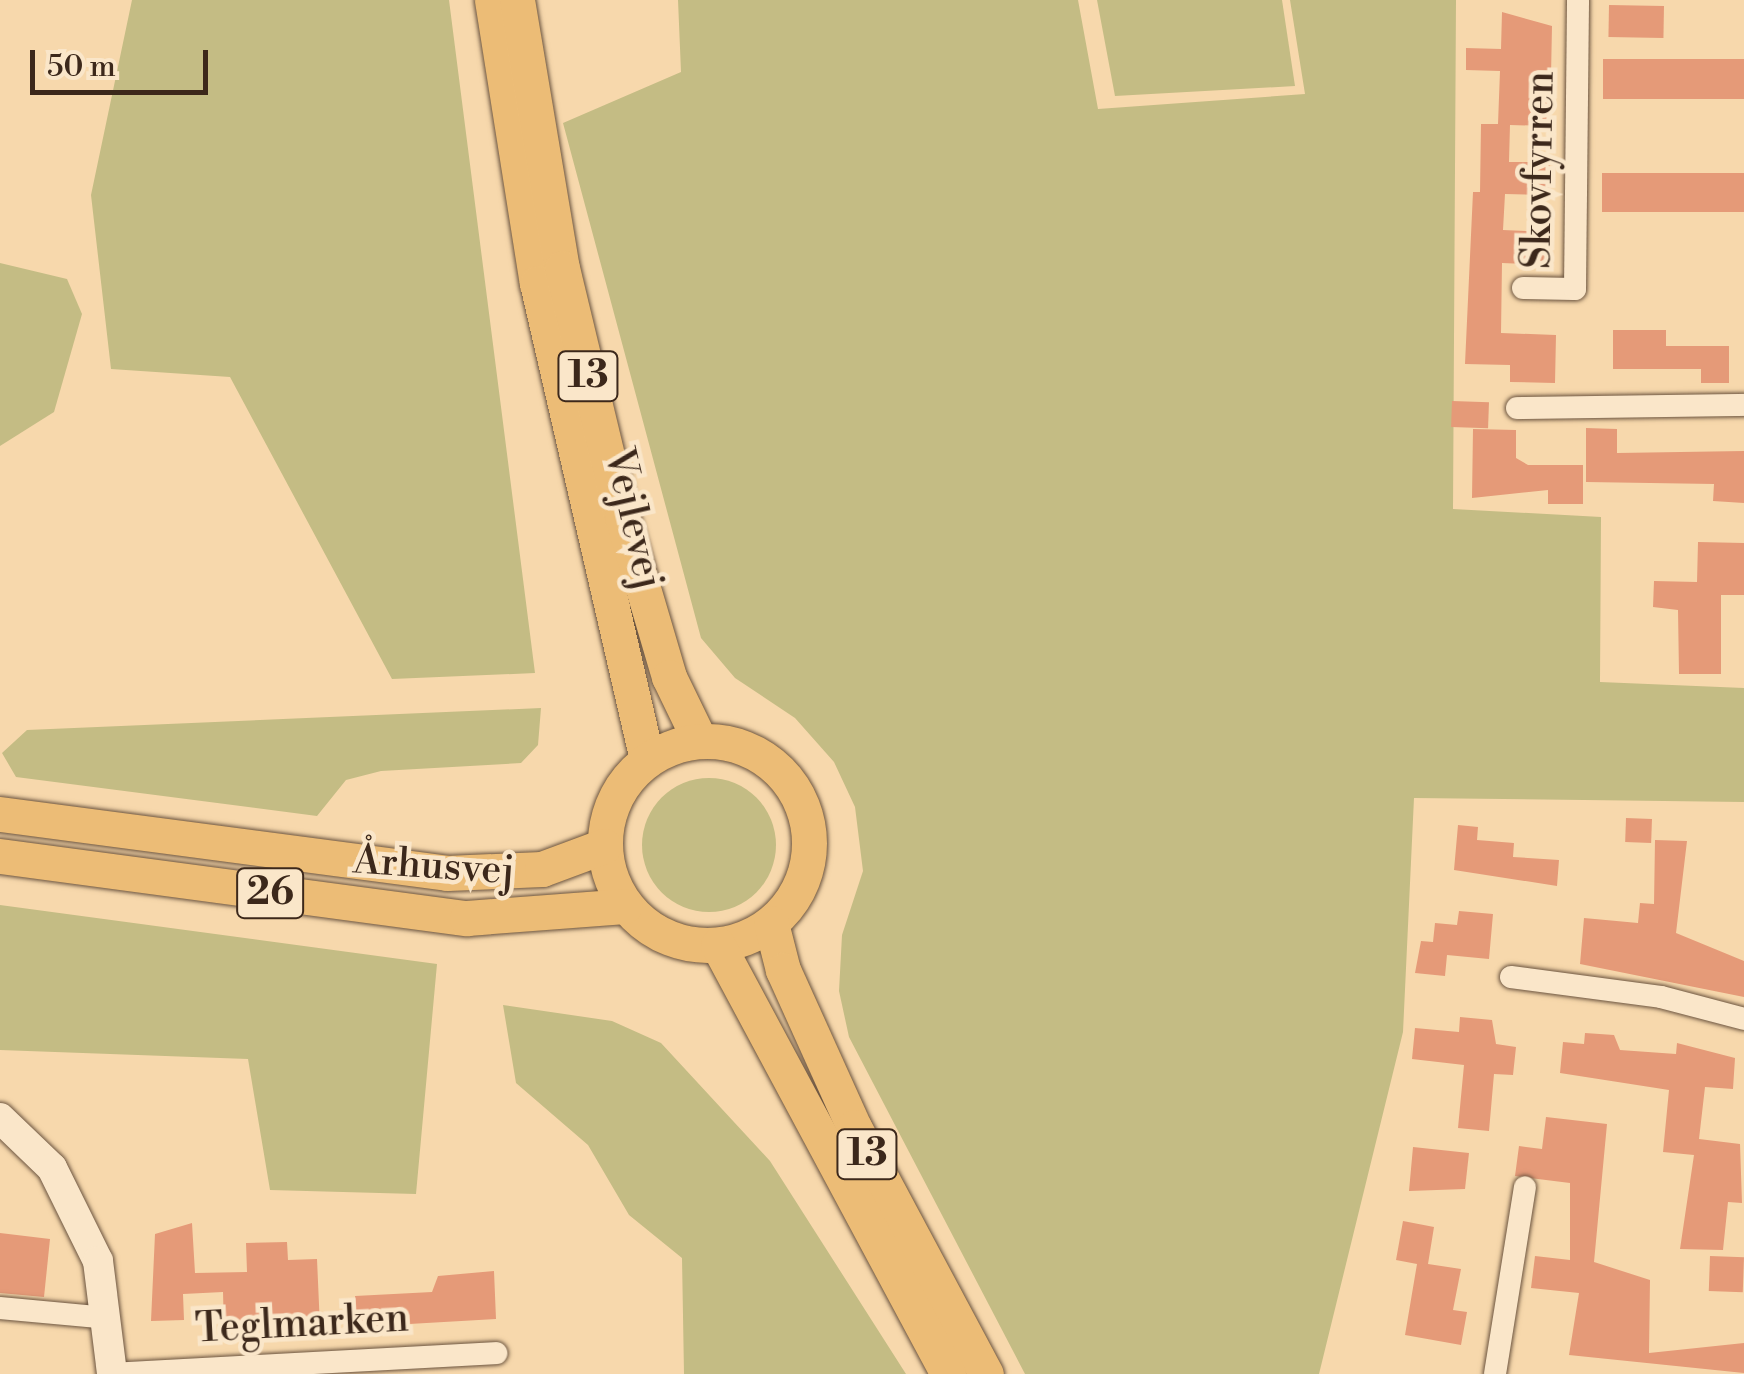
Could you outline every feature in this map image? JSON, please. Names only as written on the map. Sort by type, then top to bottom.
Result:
[{"type":"main road","name":"Vejlevej","points":[[492,0],[537,284],[648,760]]},
{"type":"main road","name":"Vejlevej","points":[[518,0],[562,268],[613,478],[669,677],[700,740]]},
{"type":"main road","points":[[700,740],[767,760],[802,806],[808,864],[772,923],[718,945],[666,938],[625,906],[604,846],[614,797],[648,760],[700,740]]},
{"type":"main road","name":"Århusvej","points":[[0,814],[447,873],[542,869],[604,846]]},
{"type":"main road","name":"Århusvej","points":[[0,856],[467,918],[625,906]]},
{"type":"main road","name":"13","points":[[772,923],[783,970],[854,1128],[986,1374]]},
{"type":"main road","name":"13","points":[[718,945],[948,1374]]},
{"type":"street","name":"Skovfyrren","points":[[1523,288],[1575,289],[1578,0]]},
{"type":"street","points":[[1517,408],[1744,405]]},
{"type":"street","points":[[1511,977],[1744,1019]]},
{"type":"street","name":"Teglmarken","points":[[0,1118],[52,1168],[76,1210],[98,1261],[112,1374],[496,1353]]},
{"type":"street","points":[[1495,1374],[1525,1187]]},
{"type":"street","points":[[0,1308],[108,1318]]},
{"type":"shaded area","points":[[132,0],[449,0],[535,673],[392,679],[230,377],[111,369],[91,195]]},
{"type":"shaded area","points":[[678,0],[1078,0],[1098,109],[1305,94],[1290,0],[1456,0],[1453,509],[1601,517],[1600,682],[1744,688],[1744,802],[1414,798],[1403,1032],[1319,1374],[1025,1374],[849,1037],[839,991],[842,935],[863,871],[855,807],[834,762],[795,718],[735,678],[701,638],[563,123],[681,72]]},
{"type":"shaded area","points":[[1097,0],[1282,0],[1295,86],[1115,96]]},
{"type":"shaded area","points":[[0,263],[67,279],[82,314],[54,412],[0,446]]},
{"type":"shaded area","points":[[541,708],[538,745],[521,763],[381,771],[346,780],[317,816],[16,777],[2,753],[27,730]]},
{"type":"shaded area","points":[[709,778],[735,783],[756,798],[771,819],[776,845],[771,871],[756,892],[735,907],[709,912],[683,907],[662,892],[647,871],[642,845],[647,819],[662,798],[683,783]]},
{"type":"shaded area","points":[[0,905],[437,964],[416,1194],[270,1190],[248,1059],[0,1050]]},
{"type":"shaded area","points":[[503,1005],[612,1021],[661,1043],[770,1161],[906,1374],[684,1374],[682,1258],[629,1215],[588,1145],[516,1083]]},
{"type":"building","points":[[1609,5],[1664,6],[1663,38],[1608,37]]},
{"type":"building","points":[[1502,12],[1552,26],[1550,126],[1510,125],[1509,162],[1550,162],[1549,195],[1505,194],[1503,230],[1549,232],[1548,265],[1502,263],[1501,333],[1556,335],[1555,383],[1510,382],[1510,365],[1465,364],[1473,192],[1480,192],[1481,124],[1498,124],[1500,71],[1466,70],[1466,48],[1501,49]]},
{"type":"building","points":[[1603,59],[1744,59],[1744,99],[1603,99]]},
{"type":"building","points":[[1602,173],[1744,173],[1744,212],[1602,212]]},
{"type":"building","points":[[1613,330],[1666,330],[1666,346],[1729,346],[1729,383],[1701,383],[1701,369],[1613,369]]},
{"type":"building","points":[[1452,401],[1489,402],[1488,428],[1451,427]]},
{"type":"building","points":[[1586,428],[1617,429],[1617,453],[1744,451],[1744,503],[1713,501],[1714,484],[1586,482]]},
{"type":"building","points":[[1473,429],[1516,430],[1516,458],[1528,465],[1583,465],[1583,504],[1548,504],[1548,490],[1472,498]]},
{"type":"building","points":[[1698,542],[1744,543],[1744,595],[1721,595],[1721,674],[1679,674],[1678,610],[1653,607],[1654,581],[1697,582]]},
{"type":"building","points":[[1626,818],[1652,819],[1651,843],[1625,842]]},
{"type":"building","points":[[1458,825],[1478,827],[1477,840],[1514,843],[1513,857],[1559,860],[1557,886],[1454,870]]},
{"type":"building","points":[[1655,840],[1687,841],[1676,933],[1744,961],[1744,997],[1580,964],[1584,918],[1638,923],[1640,903],[1654,904]]},
{"type":"building","points":[[1459,911],[1493,914],[1489,959],[1447,955],[1445,976],[1415,973],[1421,941],[1433,942],[1435,923],[1457,925]]},
{"type":"building","points":[[1460,1017],[1492,1020],[1496,1044],[1516,1047],[1513,1075],[1494,1074],[1489,1131],[1458,1128],[1464,1065],[1412,1059],[1415,1028],[1459,1032]]},
{"type":"building","points":[[1585,1033],[1614,1035],[1620,1050],[1676,1054],[1677,1043],[1735,1058],[1733,1089],[1705,1087],[1699,1139],[1740,1144],[1742,1203],[1728,1202],[1723,1250],[1680,1249],[1694,1155],[1663,1152],[1669,1090],[1560,1073],[1563,1042],[1584,1044]]},
{"type":"building","points":[[1546,1117],[1607,1124],[1594,1262],[1650,1280],[1649,1353],[1744,1343],[1744,1373],[1569,1355],[1579,1293],[1531,1288],[1535,1256],[1570,1260],[1570,1183],[1515,1176],[1519,1146],[1542,1149]]},
{"type":"building","points":[[1413,1147],[1469,1153],[1465,1189],[1409,1191]]},
{"type":"building","points":[[1403,1221],[1434,1227],[1428,1264],[1461,1269],[1453,1310],[1467,1312],[1461,1345],[1405,1335],[1417,1264],[1396,1260]]},
{"type":"building","points":[[192,1223],[195,1273],[247,1272],[246,1243],[287,1242],[288,1260],[317,1259],[320,1327],[224,1331],[223,1292],[183,1294],[184,1320],[151,1321],[155,1234]]},
{"type":"building","points":[[0,1233],[50,1239],[44,1297],[0,1293]]},
{"type":"building","points":[[1710,1256],[1744,1257],[1743,1292],[1709,1291]]},
{"type":"building","points":[[494,1271],[496,1319],[357,1327],[355,1296],[432,1292],[438,1276]]}]
